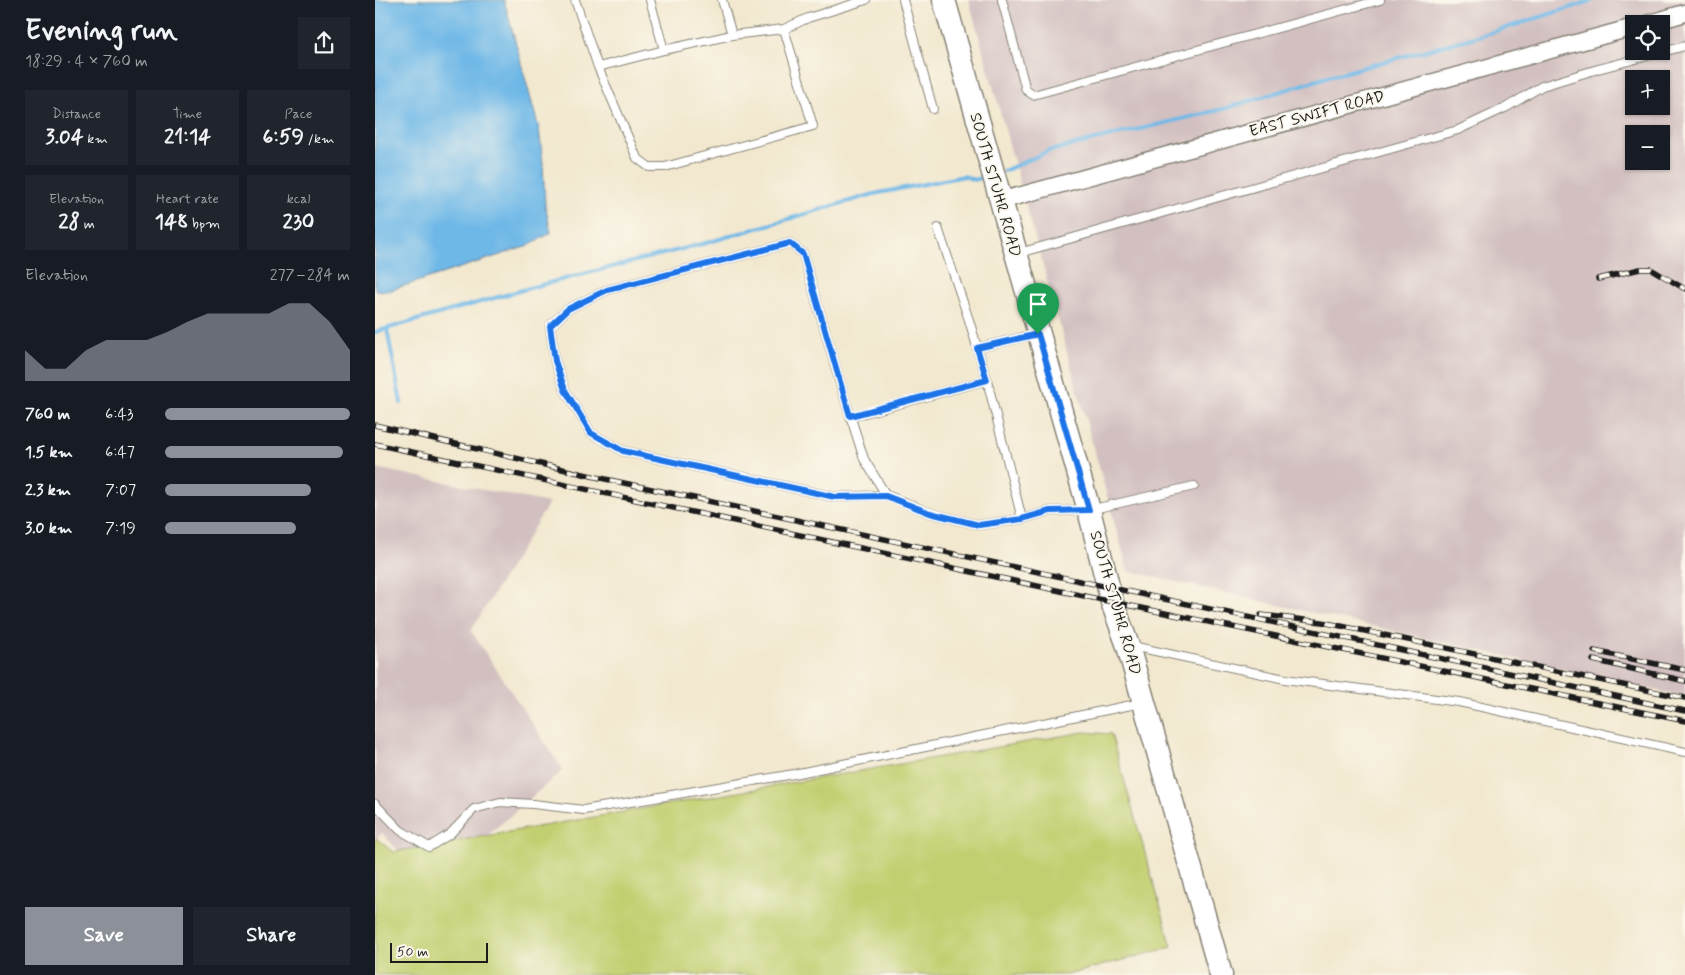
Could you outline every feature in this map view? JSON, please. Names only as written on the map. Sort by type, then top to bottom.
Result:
[{"type":"main road","name":"SOUTH STUHR ROAD","points":[[944,0],[1089,510],[1112,602],[1128,646],[1221,975]]},
{"type":"street","points":[[1670,17],[1685,13]]},
{"type":"street","name":"EAST SWIFT ROAD","points":[[1000,201],[1625,29]]},
{"type":"lane","points":[[575,0],[598,67],[637,158],[649,167],[665,167],[813,126],[784,29]]},
{"type":"lane","points":[[650,0],[664,50]]},
{"type":"lane","points":[[722,0],[732,35]]},
{"type":"lane","points":[[598,67],[732,35],[784,29],[850,2],[866,0]]},
{"type":"lane","points":[[903,0],[933,109]]},
{"type":"lane","points":[[1002,0],[1026,90],[1033,95],[1380,0]]},
{"type":"lane","points":[[1015,254],[1458,130],[1507,107],[1542,86],[1685,46]]},
{"type":"lane","points":[[938,228],[987,380],[1022,519]]},
{"type":"lane","points":[[886,496],[864,459],[803,254],[790,243],[607,290],[568,309],[550,326],[555,361],[565,390],[591,433],[623,451],[835,497],[886,496],[930,513],[979,525],[1022,519],[1050,511],[1089,510],[1195,486]]},
{"type":"lane","points":[[977,348],[1038,334]]},
{"type":"lane","points":[[850,416],[987,380]]},
{"type":"lane","points":[[1128,646],[1285,680],[1459,702],[1685,752]]},
{"type":"lane","points":[[375,804],[400,830],[429,847],[450,834],[474,809],[500,802],[583,810],[794,774],[1144,702]]},
{"type":"shaded area","points":[[969,0],[1685,0],[1685,697],[1128,571]]},
{"type":"shaded area","points":[[375,468],[549,503],[471,631],[563,770],[430,885],[382,833],[375,840]]},
{"type":"green space","points":[[1084,732],[1111,734],[1172,947],[1067,975],[375,975],[376,838],[393,852]]},
{"type":"water","points":[[375,0],[504,0],[539,129],[545,205],[551,233],[525,247],[388,291],[375,290]]},
{"type":"waterway","points":[[1004,171],[1049,151],[1227,108],[1324,78],[1493,32],[1594,0]]},
{"type":"waterway","points":[[375,332],[533,287],[706,243],[874,194],[964,176],[974,180],[981,178]]},
{"type":"waterway","points":[[387,329],[401,403]]},
{"type":"railway","points":[[1598,279],[1640,269],[1651,269],[1685,289]]},
{"type":"railway","points":[[375,425],[596,477],[1685,711]]},
{"type":"railway","points":[[375,444],[1112,602],[1685,721]]},
{"type":"railway","points":[[1261,615],[1322,622],[1685,698]]},
{"type":"railway","points":[[1594,651],[1685,670]]},
{"type":"railway","points":[[1593,660],[1685,681]]},
{"type":"route","points":[[790,243],[803,254],[850,416],[987,380],[977,348],[1038,334],[1089,510],[1050,511],[1022,519],[979,525],[930,513],[886,496],[835,497],[623,451],[591,433],[565,390],[555,361],[550,326],[568,309],[607,290],[790,243]]}]
